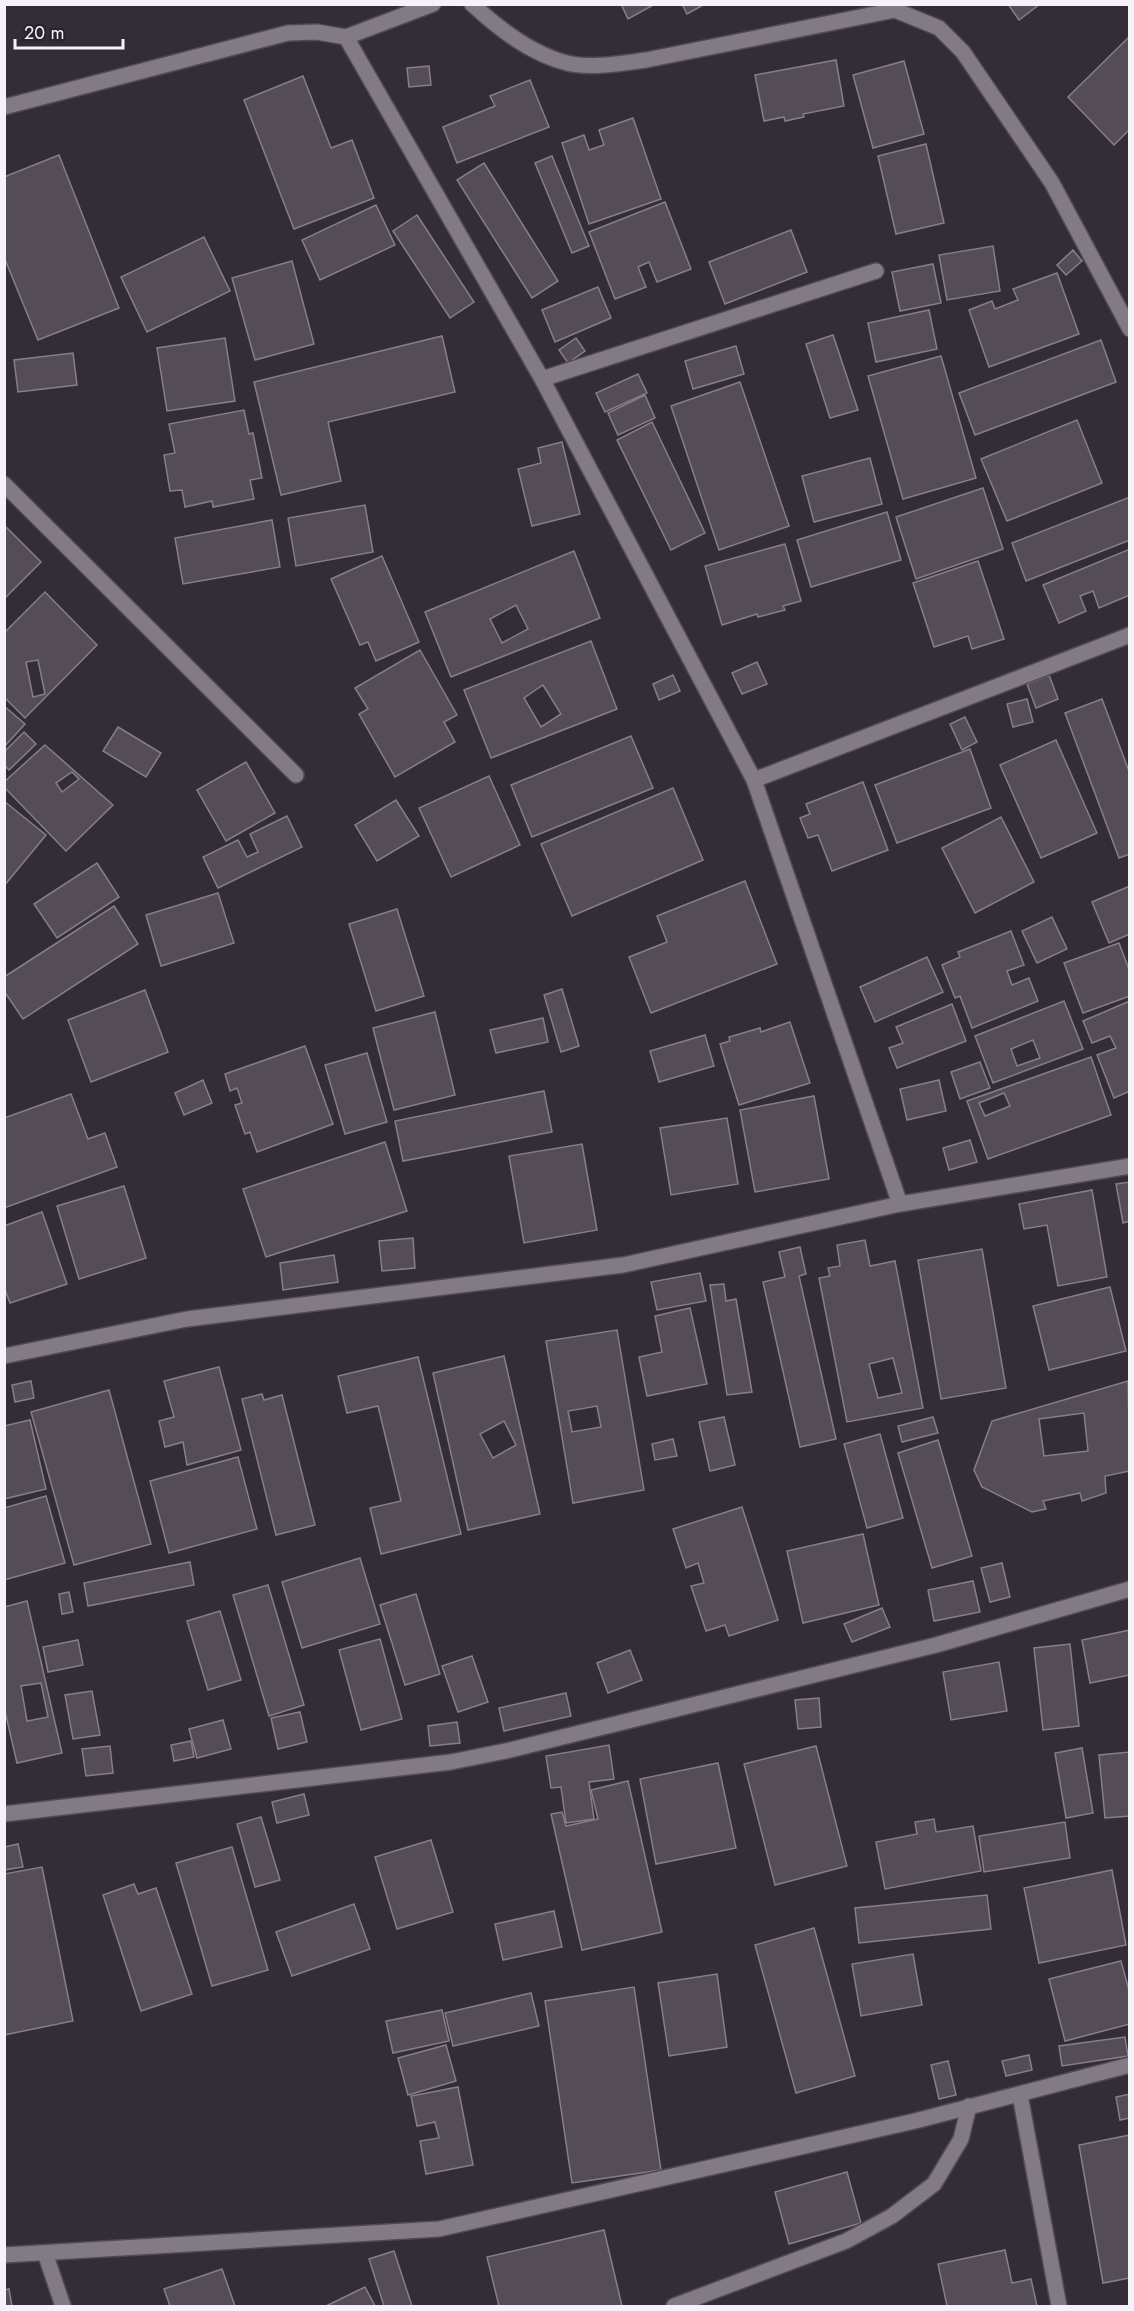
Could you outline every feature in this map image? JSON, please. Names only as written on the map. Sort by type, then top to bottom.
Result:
[{"type":"street","points":[[4,107],[288,33],[318,32],[346,37],[433,4]]},
{"type":"street","points":[[472,4],[499,29],[535,50],[568,63],[609,64],[646,60],[895,10],[939,28],[963,52],[1052,183],[1130,329]]},
{"type":"street","points":[[346,37],[542,379],[754,780],[900,1204]]},
{"type":"street","points":[[542,379],[876,271]]},
{"type":"street","points":[[4,484],[296,775]]},
{"type":"street","points":[[754,780],[1130,635]]},
{"type":"street","points":[[4,1356],[187,1319],[622,1265],[900,1204],[1130,1166]]},
{"type":"street","points":[[4,1814],[360,1774],[460,1760],[510,1750],[936,1645],[1130,1589]]},
{"type":"street","points":[[4,2255],[439,2229],[915,2121],[1130,2065]]},
{"type":"street","points":[[1020,2095],[1059,2307]]},
{"type":"street","points":[[674,2307],[846,2241],[892,2216],[934,2184],[961,2139],[969,2106]]},
{"type":"street","points":[[45,2253],[63,2307]]},
{"type":"building","points":[[621,4],[655,4],[628,19]]},
{"type":"building","points":[[682,4],[705,4],[687,14]]},
{"type":"building","points":[[1008,4],[1040,4],[1019,20]]},
{"type":"building","points":[[1130,36],[1130,129],[1114,145],[1068,97]]},
{"type":"building","points":[[836,60],[844,106],[803,114],[804,117],[785,121],[784,117],[764,121],[755,75]]},
{"type":"building","points":[[904,61],[924,134],[873,148],[853,75]]},
{"type":"building","points":[[429,66],[431,85],[409,87],[407,68]]},
{"type":"building","points":[[303,76],[331,148],[352,140],[374,198],[294,229],[244,100]]},
{"type":"building","points":[[530,80],[549,127],[457,163],[443,127],[495,106],[490,96]]},
{"type":"building","points":[[633,118],[661,199],[589,224],[562,143],[584,135],[589,150],[604,145],[599,130]]},
{"type":"building","points":[[926,144],[944,223],[896,234],[878,156]]},
{"type":"building","points":[[59,155],[119,308],[38,340],[4,257],[4,177]]},
{"type":"building","points":[[552,156],[589,246],[572,253],[535,163]]},
{"type":"building","points":[[484,163],[558,281],[532,298],[457,180]]},
{"type":"building","points":[[665,202],[691,269],[657,282],[649,262],[638,267],[646,287],[615,299],[589,232]]},
{"type":"building","points":[[376,205],[395,245],[320,280],[302,240]]},
{"type":"building","points":[[417,215],[474,302],[450,318],[393,231]]},
{"type":"building","points":[[791,230],[807,272],[725,304],[709,262]]},
{"type":"building","points":[[204,237],[230,291],[147,332],[121,277]]},
{"type":"building","points":[[993,246],[1000,291],[947,300],[939,255]]},
{"type":"building","points":[[1073,250],[1082,261],[1066,275],[1057,265]]},
{"type":"building","points":[[292,261],[314,344],[255,360],[232,278]]},
{"type":"building","points":[[933,264],[941,303],[900,311],[892,272]]},
{"type":"building","points":[[1057,273],[1079,334],[989,367],[969,310],[992,301],[995,309],[1018,300],[1013,289]]},
{"type":"building","points":[[598,287],[611,318],[555,342],[542,310]]},
{"type":"building","points":[[929,310],[937,349],[876,362],[868,323]]},
{"type":"building","points":[[833,335],[858,410],[830,418],[806,344]]},
{"type":"building","points":[[442,336],[455,392],[328,422],[341,481],[281,495],[254,382]]},
{"type":"building","points":[[225,338],[235,401],[167,411],[157,348]]},
{"type":"building","points":[[576,338],[585,351],[568,363],[559,350]]},
{"type":"building","points":[[1101,340],[1116,382],[975,435],[959,393]]},
{"type":"building","points":[[736,346],[744,374],[693,389],[685,361]]},
{"type":"building","points":[[73,353],[77,385],[18,392],[14,360]]},
{"type":"building","points":[[941,356],[976,478],[903,499],[868,376]]},
{"type":"building","points":[[638,374],[647,393],[605,412],[596,393]]},
{"type":"building","points":[[740,382],[789,526],[719,550],[671,406]]},
{"type":"building","points":[[645,395],[655,418],[618,435],[608,413]]},
{"type":"building","points":[[244,410],[249,434],[253,433],[262,478],[250,480],[254,499],[213,507],[212,501],[185,507],[182,490],[170,491],[164,455],[175,453],[169,424]]},
{"type":"building","points":[[1077,420],[1102,483],[1007,521],[981,459]]},
{"type":"building","points":[[652,422],[705,533],[671,550],[617,440]]},
{"type":"building","points":[[562,442],[580,514],[532,526],[518,469],[541,463],[538,448]]},
{"type":"building","points":[[870,458],[882,504],[814,522],[802,476]]},
{"type":"building","points":[[983,488],[1003,549],[916,579],[896,517]]},
{"type":"building","points":[[1130,497],[1130,540],[1026,581],[1012,543]]},
{"type":"building","points":[[365,505],[373,552],[296,566],[288,518]]},
{"type":"building","points":[[887,512],[901,560],[811,587],[797,540]]},
{"type":"building","points":[[272,520],[280,567],[183,584],[175,538]]},
{"type":"building","points":[[4,525],[41,562],[4,599]]},
{"type":"building","points":[[785,544],[801,601],[783,606],[785,610],[758,617],[757,614],[722,625],[705,566]]},
{"type":"building","points":[[1130,549],[1130,595],[1099,608],[1093,591],[1080,596],[1086,611],[1059,623],[1043,585]]},
{"type":"building","points":[[574,551],[600,618],[451,677],[425,612]],"holes":[[[516,605],[528,629],[502,643],[490,619]]]},
{"type":"building","points":[[382,556],[419,642],[376,661],[368,642],[360,645],[331,579]]},
{"type":"building","points":[[978,561],[1004,639],[972,649],[968,636],[934,647],[913,583]]},
{"type":"building","points":[[45,592],[97,645],[25,718],[4,697],[4,633]],"holes":[[[38,660],[45,694],[33,697],[26,662]]]},
{"type":"building","points":[[591,641],[617,709],[491,758],[464,690]],"holes":[[[543,685],[561,714],[541,727],[524,698]]]},
{"type":"building","points":[[420,650],[457,715],[444,722],[455,742],[395,777],[359,714],[368,709],[355,688]]},
{"type":"building","points":[[757,662],[767,684],[742,694],[732,673]]},
{"type":"building","points":[[673,675],[680,691],[659,700],[653,684]]},
{"type":"building","points":[[1049,675],[1058,699],[1036,708],[1027,684]]},
{"type":"building","points":[[1027,699],[1033,722],[1013,727],[1007,704]]},
{"type":"building","points":[[1102,699],[1130,774],[1130,854],[1119,858],[1065,713]]},
{"type":"building","points":[[4,706],[25,724],[4,747]]},
{"type":"building","points":[[965,717],[977,742],[962,750],[950,724]]},
{"type":"building","points":[[118,727],[161,753],[146,777],[103,751]]},
{"type":"building","points":[[24,732],[36,744],[9,770],[4,765],[4,752]]},
{"type":"building","points":[[631,736],[653,788],[532,837],[511,785]]},
{"type":"building","points":[[1056,740],[1097,833],[1041,858],[1000,765]]},
{"type":"building","points":[[45,745],[113,805],[66,851],[4,787],[4,782]],"holes":[[[72,772],[79,779],[62,792],[56,783]]]},
{"type":"building","points":[[970,749],[991,808],[897,843],[875,785]]},
{"type":"building","points":[[246,762],[275,813],[226,841],[197,790]]},
{"type":"building","points":[[489,776],[520,845],[451,877],[419,808]]},
{"type":"building","points":[[863,782],[888,850],[832,871],[818,835],[808,838],[800,818],[810,814],[806,804]]},
{"type":"building","points":[[673,788],[703,860],[572,916],[541,844]]},
{"type":"building","points":[[396,800],[419,836],[377,861],[355,825]]},
{"type":"building","points":[[4,801],[46,835],[4,886]]},
{"type":"building","points":[[287,816],[302,847],[218,888],[203,857],[238,840],[247,857],[258,852],[250,834]]},
{"type":"building","points":[[1001,817],[1034,882],[975,913],[942,848]]},
{"type":"building","points":[[97,863],[119,897],[57,938],[34,904]]},
{"type":"building","points":[[745,881],[777,964],[651,1013],[629,957],[667,942],[657,916]]},
{"type":"building","points":[[1130,886],[1130,934],[1109,943],[1092,902]]},
{"type":"building","points":[[218,893],[234,943],[161,966],[146,915]]},
{"type":"building","points":[[114,906],[138,944],[23,1019],[4,991],[4,977]]},
{"type":"building","points":[[397,909],[424,996],[376,1011],[349,924]]},
{"type":"building","points":[[1052,917],[1067,949],[1037,963],[1022,931]]},
{"type":"building","points":[[1011,931],[1024,965],[1007,971],[1012,985],[1029,978],[1038,1001],[972,1028],[960,996],[955,998],[942,965],[960,957],[958,952]]},
{"type":"building","points":[[1119,943],[1130,972],[1130,996],[1083,1013],[1064,963]]},
{"type":"building","points":[[927,957],[943,992],[875,1022],[860,987]]},
{"type":"building","points":[[562,989],[579,1046],[561,1052],[544,995]]},
{"type":"building","points":[[145,990],[168,1052],[91,1082],[68,1020]]},
{"type":"building","points":[[1064,1001],[1083,1049],[993,1083],[975,1036]],"holes":[[[1033,1040],[1040,1058],[1017,1066],[1011,1049]]]},
{"type":"building","points":[[1130,1001],[1130,1091],[1114,1098],[1097,1055],[1116,1048],[1110,1036],[1092,1043],[1083,1021]]},
{"type":"building","points":[[952,1004],[966,1041],[897,1068],[889,1048],[903,1043],[896,1027]]},
{"type":"building","points":[[435,1012],[455,1095],[394,1110],[373,1028]]},
{"type":"building","points":[[543,1018],[548,1042],[496,1053],[490,1030]]},
{"type":"building","points":[[790,1022],[810,1083],[739,1105],[720,1044],[730,1041],[729,1037],[760,1028],[761,1032]]},
{"type":"building","points":[[705,1035],[714,1066],[659,1082],[650,1051]]},
{"type":"building","points":[[305,1046],[333,1124],[257,1152],[250,1132],[245,1134],[235,1105],[242,1103],[237,1088],[230,1091],[225,1074]]},
{"type":"building","points":[[367,1053],[387,1122],[345,1134],[325,1065]]},
{"type":"building","points":[[1091,1057],[1111,1115],[988,1159],[967,1101]],"holes":[[[1004,1093],[1010,1106],[985,1116],[979,1103]]]},
{"type":"building","points":[[980,1062],[990,1088],[960,1099],[951,1072]]},
{"type":"building","points":[[203,1080],[212,1103],[184,1115],[175,1093]]},
{"type":"building","points":[[939,1080],[946,1111],[907,1120],[900,1089]]},
{"type":"building","points":[[544,1091],[552,1132],[403,1161],[395,1121]]},
{"type":"building","points":[[71,1094],[88,1139],[105,1133],[117,1167],[4,1208],[4,1118]]},
{"type":"building","points":[[814,1096],[829,1179],[755,1192],[740,1110]]},
{"type":"building","points":[[727,1118],[738,1184],[671,1195],[660,1128]]},
{"type":"building","points":[[970,1140],[977,1162],[949,1170],[943,1148]]},
{"type":"building","points":[[385,1142],[407,1211],[266,1257],[243,1189]]},
{"type":"building","points":[[582,1144],[597,1230],[524,1243],[509,1156]]},
{"type":"building","points":[[1130,1182],[1130,1221],[1123,1223],[1116,1184]]},
{"type":"building","points":[[124,1186],[146,1258],[79,1279],[57,1206]]},
{"type":"building","points":[[1092,1190],[1107,1277],[1058,1286],[1047,1225],[1024,1229],[1019,1204]]},
{"type":"building","points":[[42,1212],[67,1284],[10,1303],[4,1287],[4,1226]]},
{"type":"building","points":[[413,1238],[415,1268],[382,1271],[379,1241]]},
{"type":"building","points":[[865,1240],[870,1266],[895,1261],[923,1408],[847,1422],[819,1278],[830,1276],[828,1268],[840,1266],[837,1245]],"holes":[[[893,1358],[902,1393],[878,1398],[869,1364]]]},
{"type":"building","points":[[800,1247],[806,1274],[799,1276],[836,1439],[800,1447],[763,1282],[785,1277],[779,1252]]},
{"type":"building","points":[[982,1249],[1006,1388],[941,1399],[918,1260]]},
{"type":"building","points":[[334,1255],[338,1282],[283,1290],[280,1263]]},
{"type":"building","points":[[700,1273],[706,1301],[657,1310],[651,1282]]},
{"type":"building","points":[[724,1284],[726,1301],[736,1299],[752,1392],[727,1395],[710,1285]]},
{"type":"building","points":[[1110,1287],[1126,1351],[1049,1370],[1033,1306]]},
{"type":"building","points":[[690,1308],[707,1384],[647,1396],[639,1357],[662,1352],[655,1316]]},
{"type":"building","points":[[617,1330],[644,1490],[573,1503],[546,1341]],"holes":[[[597,1406],[601,1427],[572,1432],[568,1411]]]},
{"type":"building","points":[[504,1356],[540,1514],[468,1530],[433,1373]],"holes":[[[504,1421],[516,1445],[493,1458],[480,1434]]]},
{"type":"building","points":[[418,1357],[461,1534],[381,1554],[370,1508],[401,1501],[378,1406],[347,1413],[338,1376]]},
{"type":"building","points":[[219,1367],[241,1450],[187,1465],[183,1442],[165,1447],[159,1421],[174,1417],[164,1381]]},
{"type":"building","points":[[31,1381],[34,1398],[15,1402],[12,1385]]},
{"type":"building","points":[[1128,1381],[1130,1471],[1105,1476],[1106,1493],[1082,1501],[1080,1493],[1043,1501],[1046,1509],[1032,1512],[982,1487],[974,1470],[992,1421]],"holes":[[[1084,1413],[1088,1451],[1044,1456],[1039,1419]]]},
{"type":"building","points":[[109,1390],[151,1544],[74,1565],[31,1412]]},
{"type":"building","points":[[262,1394],[264,1400],[282,1395],[315,1525],[276,1535],[242,1399]]},
{"type":"building","points":[[724,1417],[735,1465],[710,1471],[699,1422]]},
{"type":"building","points":[[933,1417],[938,1433],[902,1442],[898,1426]]},
{"type":"building","points":[[30,1420],[46,1489],[4,1499],[4,1426]]},
{"type":"building","points":[[880,1434],[903,1518],[867,1528],[844,1444]]},
{"type":"building","points":[[673,1439],[677,1456],[655,1460],[652,1444]]},
{"type":"building","points":[[938,1440],[972,1556],[932,1568],[898,1453]]},
{"type":"building","points":[[238,1457],[257,1529],[169,1553],[150,1481]]},
{"type":"building","points":[[46,1496],[65,1563],[4,1580],[4,1508]]},
{"type":"building","points":[[742,1507],[778,1620],[729,1636],[725,1625],[706,1631],[691,1586],[704,1583],[698,1563],[686,1568],[673,1529]]},
{"type":"building","points":[[863,1534],[879,1605],[803,1623],[787,1551]]},
{"type":"building","points":[[360,1558],[380,1624],[302,1648],[282,1582]]},
{"type":"building","points":[[190,1562],[194,1585],[88,1606],[84,1583]]},
{"type":"building","points":[[1002,1563],[1010,1597],[990,1602],[981,1568]]},
{"type":"building","points":[[973,1581],[980,1612],[934,1621],[928,1590]]},
{"type":"building","points":[[268,1585],[304,1705],[269,1716],[233,1595]]},
{"type":"building","points":[[69,1592],[73,1612],[62,1614],[59,1594]]},
{"type":"building","points":[[416,1594],[440,1674],[405,1685],[380,1605]]},
{"type":"building","points":[[27,1601],[62,1753],[17,1763],[4,1707],[4,1607]],"holes":[[[41,1683],[48,1717],[27,1721],[21,1686]]]},
{"type":"building","points":[[882,1608],[890,1627],[852,1642],[844,1624]]},
{"type":"building","points":[[220,1611],[241,1680],[208,1690],[187,1621]]},
{"type":"building","points":[[1130,1630],[1130,1675],[1090,1683],[1082,1640]]},
{"type":"building","points":[[380,1639],[402,1719],[361,1730],[339,1650]]},
{"type":"building","points":[[78,1640],[83,1665],[48,1672],[43,1647]]},
{"type":"building","points":[[1070,1644],[1079,1726],[1043,1730],[1034,1648]]},
{"type":"building","points":[[630,1650],[642,1680],[608,1693],[597,1663]]},
{"type":"building","points":[[472,1656],[488,1702],[458,1712],[442,1666]]},
{"type":"building","points":[[999,1662],[1007,1711],[951,1720],[943,1672]]},
{"type":"building","points":[[92,1691],[100,1735],[73,1739],[65,1695]]},
{"type":"building","points":[[566,1693],[571,1716],[504,1731],[499,1708]]},
{"type":"building","points":[[819,1698],[821,1727],[798,1729],[795,1700]]},
{"type":"building","points":[[300,1712],[307,1742],[278,1749],[271,1718]]},
{"type":"building","points":[[223,1720],[231,1749],[197,1758],[189,1729]]},
{"type":"building","points":[[457,1722],[460,1743],[430,1746],[428,1726]]},
{"type":"building","points":[[191,1741],[194,1757],[174,1761],[171,1745]]},
{"type":"building","points":[[609,1745],[614,1779],[589,1782],[594,1819],[566,1823],[561,1787],[551,1788],[546,1756]]},
{"type":"building","points":[[110,1746],[113,1773],[86,1776],[82,1749]]},
{"type":"building","points":[[816,1746],[847,1866],[775,1885],[744,1764]]},
{"type":"building","points":[[1082,1748],[1093,1813],[1066,1818],[1055,1753]]},
{"type":"building","points":[[1130,1752],[1130,1816],[1105,1818],[1099,1755]]},
{"type":"building","points":[[718,1763],[736,1848],[656,1864],[640,1779]]},
{"type":"building","points":[[628,1781],[662,1932],[582,1950],[551,1814],[562,1812],[566,1826],[598,1819],[591,1790]]},
{"type":"building","points":[[304,1794],[309,1815],[277,1823],[272,1802]]},
{"type":"building","points":[[261,1817],[280,1880],[255,1887],[237,1824]]},
{"type":"building","points":[[934,1819],[936,1832],[973,1826],[981,1871],[885,1889],[876,1842],[917,1834],[915,1822]]},
{"type":"building","points":[[1065,1822],[1070,1858],[984,1872],[979,1836]]},
{"type":"building","points":[[431,1840],[453,1912],[397,1929],[375,1857]]},
{"type":"building","points":[[18,1844],[23,1867],[4,1870],[4,1847]]},
{"type":"building","points":[[232,1847],[268,1970],[212,1986],[176,1863]]},
{"type":"building","points":[[42,1867],[73,2021],[4,2035],[4,1874]]},
{"type":"building","points":[[1112,1870],[1126,1945],[1039,1963],[1024,1888]]},
{"type":"building","points":[[134,1884],[138,1894],[156,1888],[192,1994],[141,2011],[103,1895]]},
{"type":"building","points":[[987,1895],[991,1929],[859,1943],[855,1908]]},
{"type":"building","points":[[354,1904],[370,1949],[292,1976],[276,1932]]},
{"type":"building","points":[[554,1911],[562,1947],[503,1960],[495,1924]]},
{"type":"building","points":[[814,1928],[855,2076],[796,2093],[755,1945]]},
{"type":"building","points":[[913,1954],[922,2005],[861,2016],[852,1964]]},
{"type":"building","points":[[1121,1961],[1130,1994],[1130,2024],[1065,2041],[1049,1979]]},
{"type":"building","points":[[717,1974],[727,2047],[669,2056],[658,1983]]},
{"type":"building","points":[[634,1987],[661,2170],[572,2183],[545,2001]]},
{"type":"building","points":[[531,1993],[539,2026],[453,2046],[445,2013]]},
{"type":"building","points":[[442,2010],[449,2041],[393,2053],[386,2021]]},
{"type":"building","points":[[1125,2037],[1128,2056],[1062,2066],[1059,2046]]},
{"type":"building","points":[[446,2045],[456,2081],[408,2095],[398,2058]]},
{"type":"building","points":[[1029,2055],[1032,2070],[1006,2076],[1002,2061]]},
{"type":"building","points":[[948,2061],[956,2095],[939,2099],[931,2065]]},
{"type":"building","points":[[458,2087],[473,2165],[426,2174],[420,2141],[439,2138],[435,2122],[417,2126],[411,2096]]},
{"type":"building","points":[[1130,2094],[1130,2118],[1120,2120],[1116,2097]]},
{"type":"building","points":[[1130,2135],[1130,2278],[1103,2283],[1079,2145]]},
{"type":"building","points":[[847,2172],[861,2223],[789,2244],[775,2192]]},
{"type":"building","points":[[604,2230],[622,2306],[499,2306],[487,2257]]},
{"type":"building","points":[[1005,2250],[1012,2283],[1031,2279],[1037,2306],[947,2306],[938,2264]]},
{"type":"building","points":[[394,2251],[412,2306],[384,2306],[369,2259]]},
{"type":"building","points":[[222,2269],[235,2306],[170,2306],[164,2289]]},
{"type":"building","points":[[365,2287],[375,2306],[326,2306]]},
{"type":"building","points":[[9,2289],[12,2306],[4,2306],[4,2290]]}]
